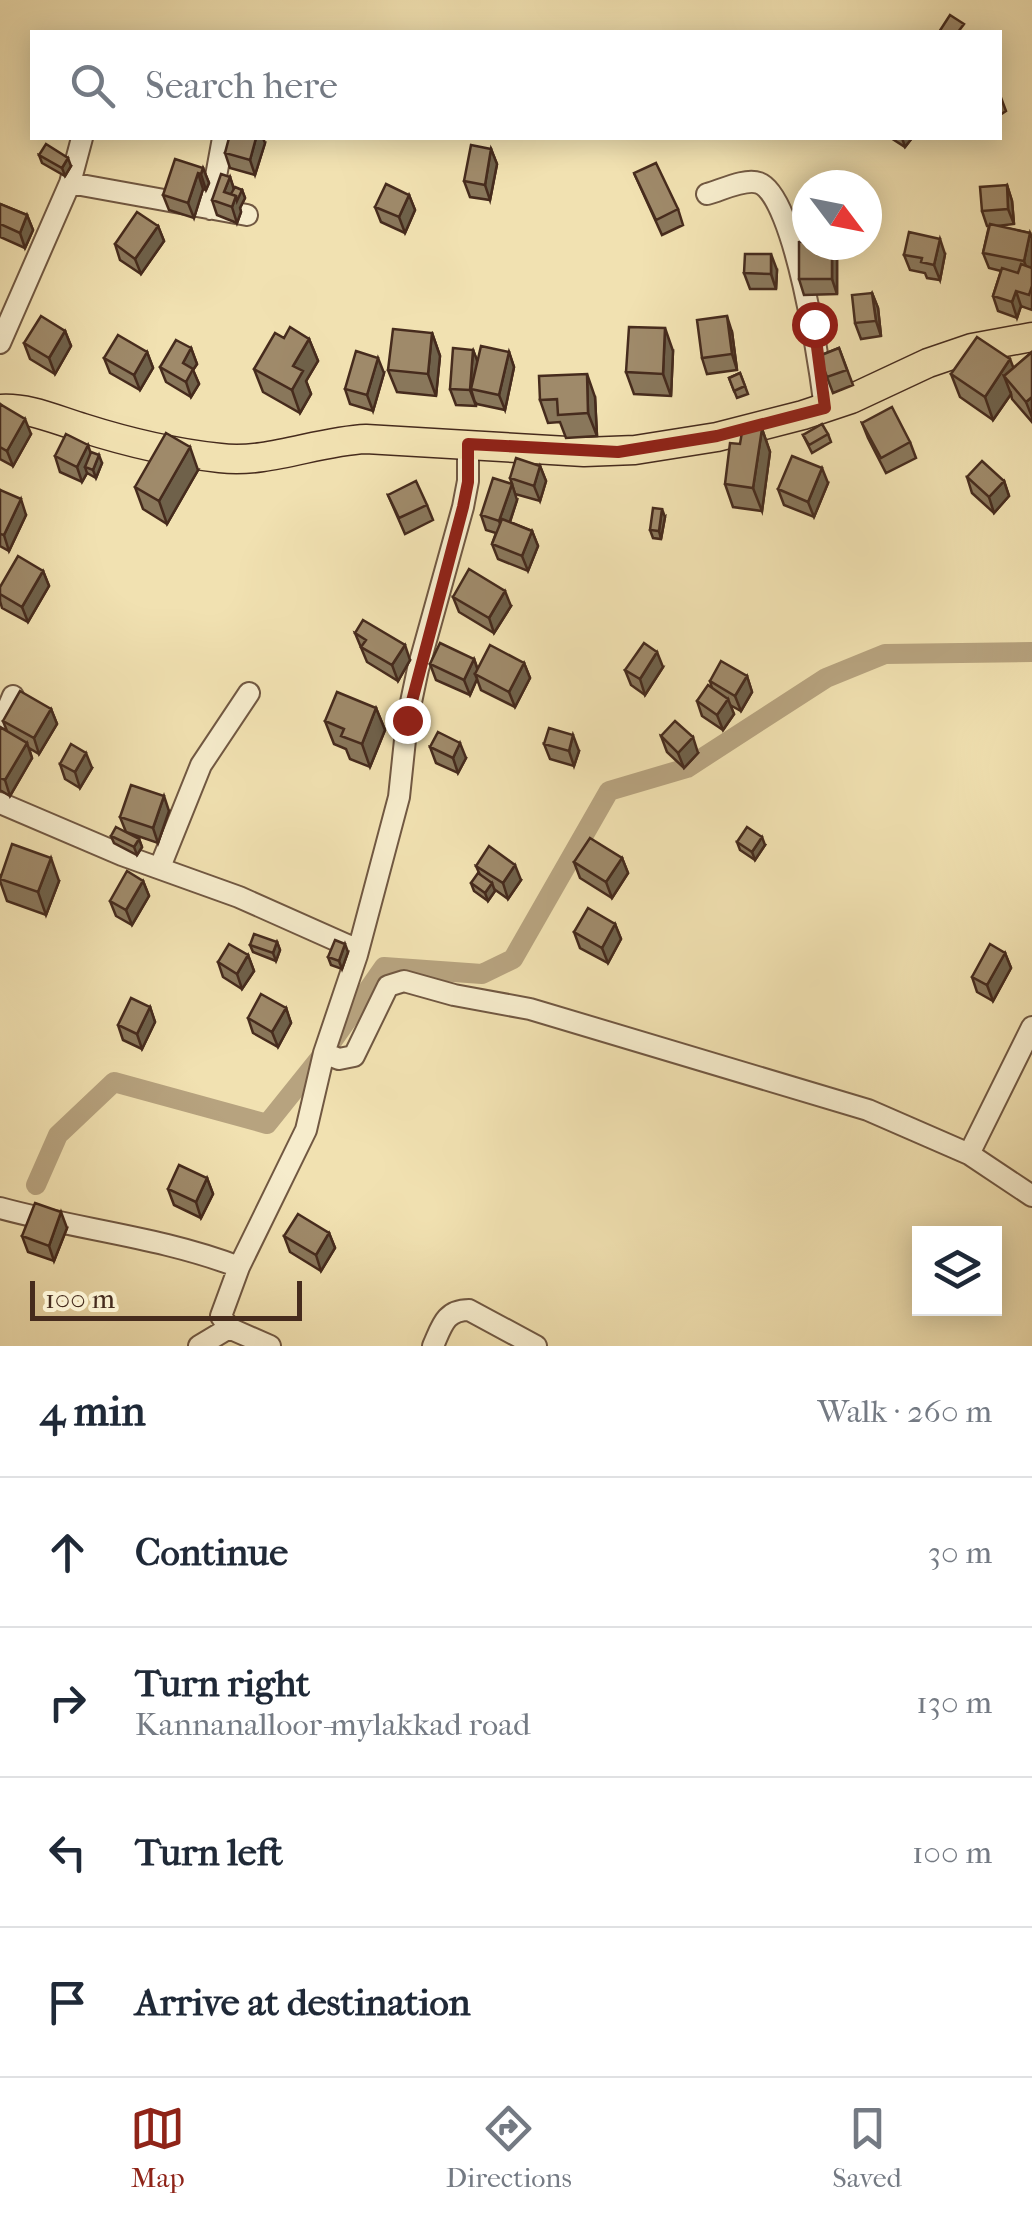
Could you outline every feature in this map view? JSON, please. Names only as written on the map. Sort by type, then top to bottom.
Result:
[{"type":"main road","points":[[0,409],[28,411],[151,447],[224,459],[264,456],[334,440],[618,452],[717,436],[825,408],[928,363],[972,348],[1032,337]]},
{"type":"street","points":[[0,342],[70,183],[81,140]]},
{"type":"street","points":[[210,208],[223,140]]},
{"type":"street","points":[[70,183],[247,215]]},
{"type":"street","points":[[708,194],[758,183],[779,200],[814,324],[825,408]]},
{"type":"street","points":[[270,1346],[229,1328],[222,1316],[239,1268],[306,1130],[324,1053],[358,950],[399,797],[407,720],[418,669],[463,507],[468,482],[468,444]]},
{"type":"street","points":[[160,867],[201,765],[248,693]]},
{"type":"street","points":[[0,727],[13,696]]},
{"type":"street","points":[[0,803],[122,855],[239,897],[358,950]]},
{"type":"street","points":[[324,1053],[338,1059],[354,1056],[388,986],[404,980],[454,995],[530,1009],[868,1110],[970,1154],[1032,1196]]},
{"type":"street","points":[[970,1154],[1032,1027]]},
{"type":"street","points":[[0,1208],[148,1239],[239,1268]]},
{"type":"street","points":[[433,1346],[446,1317],[457,1310],[469,1310],[536,1346]]},
{"type":"street","points":[[198,1346],[229,1328]]},
{"type":"building","points":[[950,15],[964,24],[960,30],[940,30]]},
{"type":"building","points":[[228,140],[255,140],[250,160],[225,153]]},
{"type":"building","points":[[46,144],[68,158],[62,168],[39,155]]},
{"type":"building","points":[[471,145],[491,149],[485,185],[464,181]]},
{"type":"building","points":[[175,159],[203,168],[188,203],[163,195]]},
{"type":"building","points":[[656,163],[678,209],[656,220],[634,173]]},
{"type":"building","points":[[221,174],[230,177],[224,192],[236,196],[232,207],[212,200]]},
{"type":"building","points":[[386,184],[409,195],[399,217],[375,207]]},
{"type":"building","points":[[1007,185],[1008,209],[982,211],[980,187]]},
{"type":"building","points":[[235,187],[242,190],[237,201],[231,194]]},
{"type":"building","points":[[0,204],[27,215],[20,233],[0,224]]},
{"type":"building","points":[[137,212],[158,226],[135,259],[115,244]]},
{"type":"building","points":[[990,224],[1030,233],[1024,261],[983,253]]},
{"type":"building","points":[[909,232],[940,239],[934,265],[904,255]]},
{"type":"building","points":[[745,254],[771,254],[771,274],[744,273]]},
{"type":"building","points":[[799,260],[832,260],[832,279],[799,279]]},
{"type":"building","points":[[1021,264],[1032,268],[1029,295],[1016,291],[1012,302],[993,296],[1002,268],[1018,273]]},
{"type":"building","points":[[872,293],[876,321],[855,323],[852,295]]},
{"type":"building","points":[[41,316],[65,331],[49,358],[24,343]]},
{"type":"building","points":[[727,316],[732,354],[702,358],[697,320]]},
{"type":"building","points":[[290,327],[309,339],[293,366],[303,371],[292,390],[254,369],[275,333],[284,338]]},
{"type":"building","points":[[629,327],[665,328],[663,374],[626,372]]},
{"type":"building","points":[[393,329],[432,333],[428,374],[388,370]]},
{"type":"building","points":[[118,335],[147,352],[134,375],[104,358]]},
{"type":"building","points":[[977,337],[1010,359],[985,397],[951,374]]},
{"type":"building","points":[[176,340],[191,348],[183,363],[193,369],[186,382],[160,367]]},
{"type":"building","points":[[481,346],[509,352],[499,395],[471,389]]},
{"type":"building","points":[[453,348],[473,350],[470,390],[450,389]]},
{"type":"building","points":[[839,348],[847,370],[827,377],[819,356]]},
{"type":"building","points":[[356,351],[378,358],[367,395],[345,389]]},
{"type":"building","points":[[1032,352],[1032,397],[1026,402],[1004,376]]},
{"type":"building","points":[[740,373],[745,386],[734,391],[729,378]]},
{"type":"building","points":[[587,374],[588,413],[558,415],[557,399],[540,400],[539,376]]},
{"type":"building","points":[[0,404],[25,419],[7,451],[0,447]]},
{"type":"building","points":[[892,407],[910,442],[881,458],[862,423]]},
{"type":"building","points":[[822,424],[828,434],[809,445],[803,435]]},
{"type":"building","points":[[743,426],[762,429],[753,488],[725,484],[730,443],[740,444]]},
{"type":"building","points":[[166,433],[190,447],[159,501],[135,487]]},
{"type":"building","points":[[66,434],[88,445],[77,467],[55,456]]},
{"type":"building","points":[[91,452],[99,455],[93,470],[85,467]]},
{"type":"building","points":[[792,456],[822,468],[808,502],[778,489]]},
{"type":"building","points":[[516,458],[540,466],[534,486],[510,478]]},
{"type":"building","points":[[982,461],[1004,481],[989,497],[967,477]]},
{"type":"building","points":[[493,478],[512,484],[499,521],[481,515]]},
{"type":"building","points":[[416,481],[427,505],[399,518],[388,495]]},
{"type":"building","points":[[0,490],[21,499],[4,535],[0,534]]},
{"type":"building","points":[[653,508],[662,509],[659,531],[650,530]]},
{"type":"building","points":[[502,519],[532,531],[522,556],[492,544]]},
{"type":"building","points":[[18,556],[43,571],[22,607],[0,594]]},
{"type":"building","points":[[469,569],[505,591],[489,618],[453,597]]},
{"type":"building","points":[[363,620],[405,645],[392,665],[361,647],[366,640],[355,633]]},
{"type":"building","points":[[440,643],[474,659],[464,680],[430,664]]},
{"type":"building","points":[[644,643],[657,652],[640,679],[625,670]]},
{"type":"building","points":[[490,645],[524,663],[509,692],[475,674]]},
{"type":"building","points":[[721,661],[747,676],[735,696],[710,681]]},
{"type":"building","points":[[708,685],[728,699],[717,715],[697,701]]},
{"type":"building","points":[[20,691],[51,709],[34,738],[3,721]]},
{"type":"building","points":[[337,692],[376,708],[362,744],[341,736],[344,729],[325,721]]},
{"type":"building","points":[[675,721],[693,737],[678,753],[661,736]]},
{"type":"building","points":[[0,727],[27,743],[5,780],[0,778]]},
{"type":"building","points":[[549,728],[573,735],[569,751],[544,744]]},
{"type":"building","points":[[438,732],[460,743],[453,758],[430,747]]},
{"type":"building","points":[[71,744],[86,753],[75,772],[60,764]]},
{"type":"building","points":[[131,785],[164,796],[153,828],[120,817]]},
{"type":"building","points":[[116,827],[139,839],[134,847],[111,836]]},
{"type":"building","points":[[747,827],[762,837],[752,852],[737,842]]},
{"type":"building","points":[[590,838],[622,858],[606,882],[574,862]]},
{"type":"building","points":[[12,844],[51,858],[38,892],[0,879]]},
{"type":"building","points":[[489,846],[515,865],[503,883],[476,866]]},
{"type":"building","points":[[127,871],[143,881],[126,910],[110,901]]},
{"type":"building","points":[[478,873],[492,883],[485,893],[471,883]]},
{"type":"building","points":[[588,908],[615,924],[602,948],[574,932]]},
{"type":"building","points":[[254,934],[277,942],[273,953],[250,945]]},
{"type":"building","points":[[335,940],[345,944],[339,961],[328,957]]},
{"type":"building","points":[[229,944],[248,955],[237,974],[218,962]]},
{"type":"building","points":[[990,944],[1005,953],[987,985],[972,977]]},
{"type":"building","points":[[261,994],[286,1008],[272,1032],[248,1018]]},
{"type":"building","points":[[131,998],[150,1007],[137,1034],[118,1025]]},
{"type":"building","points":[[179,1165],[207,1178],[196,1202],[168,1189]]},
{"type":"building","points":[[35,1203],[61,1212],[49,1246],[22,1236]]},
{"type":"building","points":[[298,1214],[329,1233],[316,1255],[284,1236]]},
{"type":"waterway","points":[[36,1185],[58,1135],[114,1082],[267,1124],[324,1053],[384,967],[482,974],[513,959],[609,791],[687,768],[826,678],[885,654],[1032,652]]},
{"type":"route","points":[[407,720],[463,507],[468,482],[468,444],[618,452],[717,436],[825,408],[814,324]]}]
